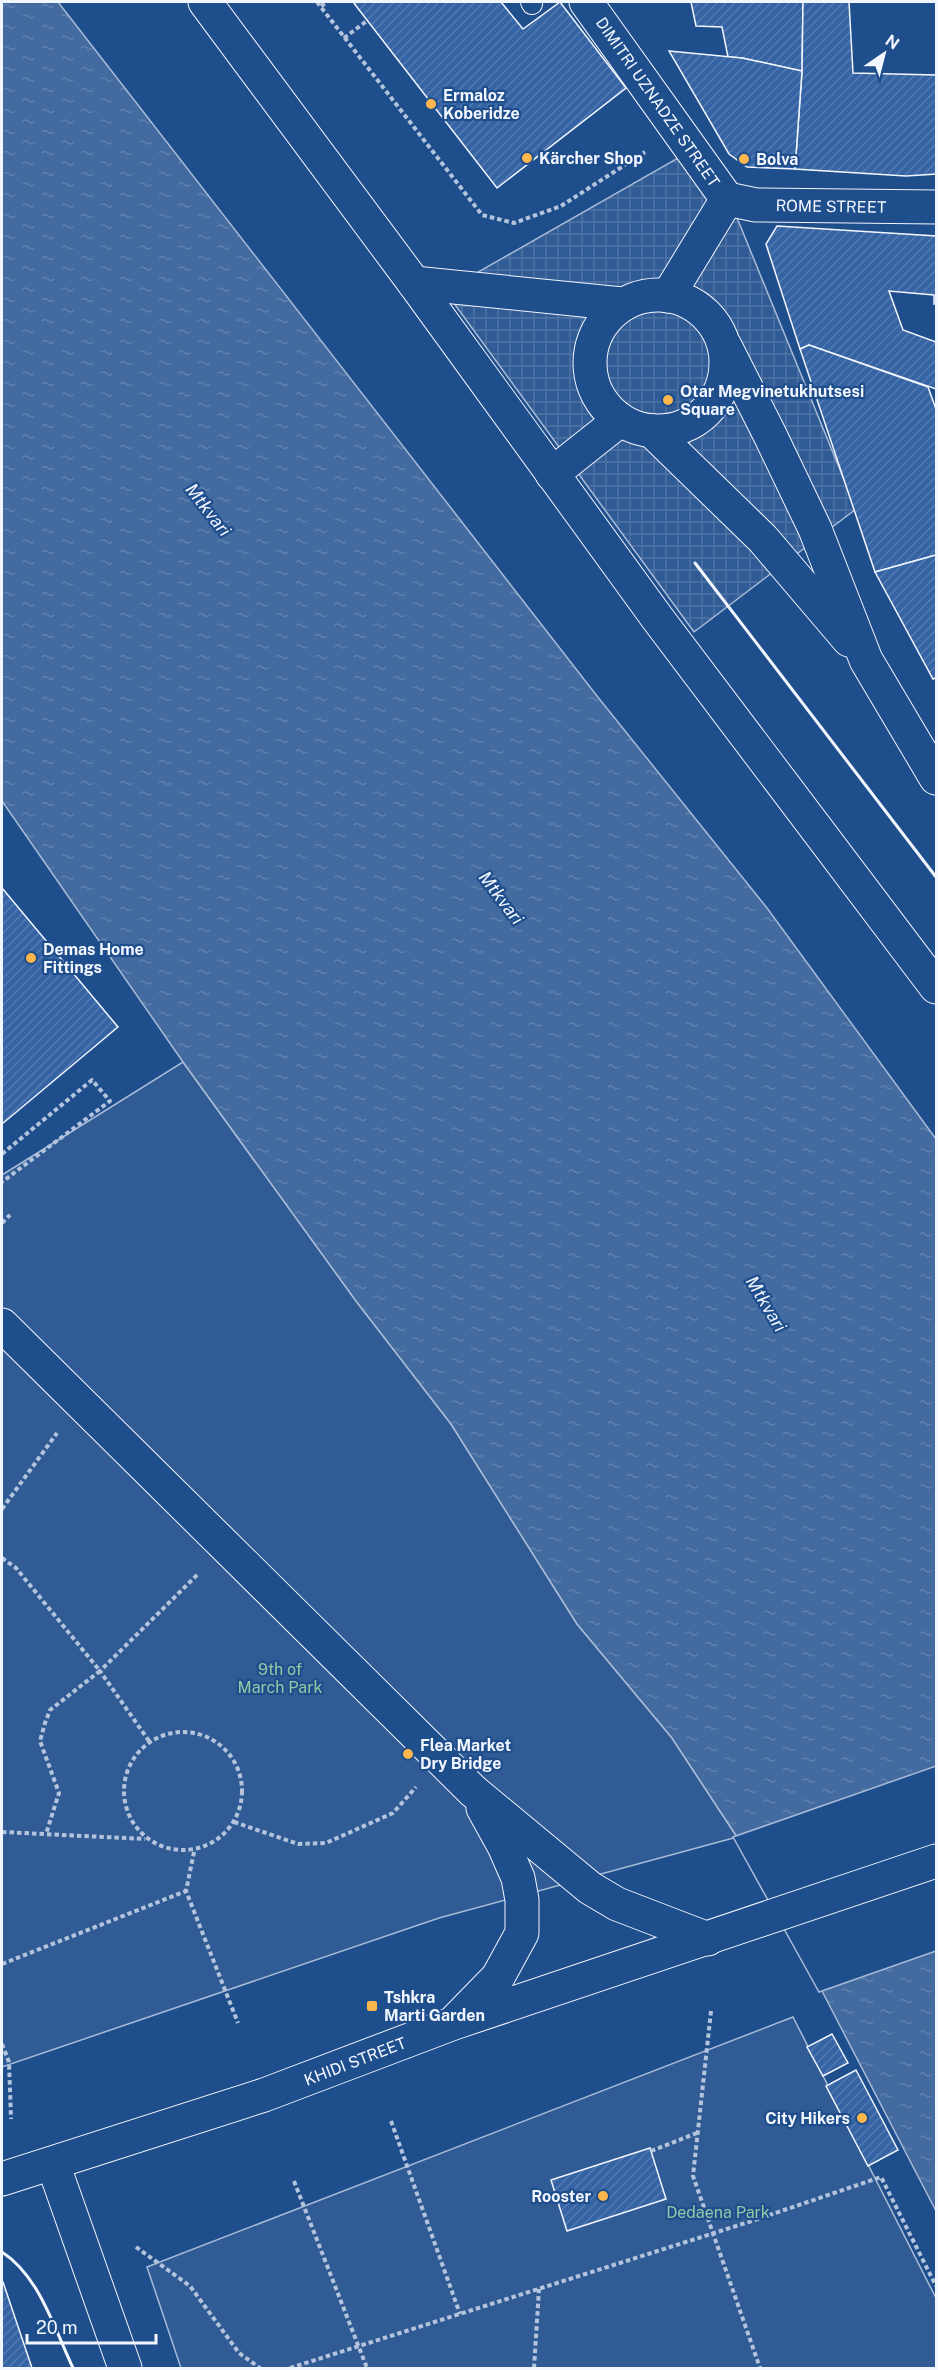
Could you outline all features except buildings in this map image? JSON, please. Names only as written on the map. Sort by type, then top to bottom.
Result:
[{"type":"street","points":[[205,2],[414,283],[658,619],[936,987]]},
{"type":"street","name":"DIMITRI UZNADZE STREET","points":[[586,2],[727,199],[668,296]]},
{"type":"street","name":"ROME STREET","points":[[727,199],[756,205],[936,207]]},
{"type":"street","points":[[414,283],[622,304]]},
{"type":"street","points":[[725,346],[726,368],[722,389],[710,408],[694,422],[674,429],[652,431],[640,429],[620,420],[595,390],[590,371],[590,352],[597,333],[607,317],[622,304],[644,296],[668,296],[687,301],[704,312],[717,327],[815,529],[866,660],[936,778]]},
{"type":"street","points":[[552,474],[620,420]]},
{"type":"street","points":[[652,431],[764,539],[866,660]]},
{"type":"street","points":[[2,1325],[473,1791],[590,1887],[617,1904],[708,1939]]},
{"type":"street","points":[[454,2023],[498,1977],[522,1933],[522,1900],[518,1878],[504,1846],[473,1791]]},
{"type":"street","name":"KHIDI STREET","points":[[2,2180],[264,2095],[454,2023],[936,1861]]},
{"type":"street","points":[[53,2164],[125,2368]]},
{"type":"path","points":[[317,2],[482,215],[514,223],[561,206],[656,145],[680,134]]},
{"type":"path","points":[[321,6],[327,2]]},
{"type":"path","points":[[344,38],[368,20]]},
{"type":"path","points":[[2,1154],[92,1080],[110,1101],[2,1182]]},
{"type":"path","points":[[2,1223],[10,1215]]},
{"type":"path","points":[[2,1509],[57,1432]]},
{"type":"path","points":[[2,1558],[16,1568],[100,1671],[149,1741]]},
{"type":"path","points":[[46,1834],[59,1793],[40,1741],[50,1710],[100,1671],[199,1573]]},
{"type":"path","points":[[188,1731],[207,1737],[224,1748],[236,1764],[242,1783],[242,1803],[234,1822],[222,1837],[194,1851],[162,1847],[146,1839],[133,1824],[125,1807],[123,1789],[127,1770],[136,1754],[149,1741],[168,1733],[188,1731]]},
{"type":"path","points":[[234,1822],[297,1844],[326,1843],[393,1813],[420,1783]]},
{"type":"path","points":[[2,1832],[146,1839]]},
{"type":"path","points":[[194,1851],[186,1891],[238,2023]]},
{"type":"path","points":[[2,1964],[186,1891]]},
{"type":"path","points":[[711,2011],[693,2176],[760,2368]]},
{"type":"path","points":[[2,2044],[9,2062],[11,2120]]},
{"type":"path","points":[[391,2121],[460,2314]]},
{"type":"path","points":[[651,2151],[697,2133]]},
{"type":"path","points":[[290,2368],[713,2234],[881,2177],[936,2286]]},
{"type":"path","points":[[294,2181],[367,2368]]},
{"type":"path","points":[[136,2247],[190,2286],[239,2353],[260,2368]]},
{"type":"path","points":[[534,2368],[539,2289]]},
{"type":"shaded area","name":"Otar Megvinetukhutsesi Square","points":[[706,142],[856,509],[694,632],[445,291]]},
{"type":"shaded area","name":"9th of March Park","points":[[183,1062],[356,1301],[451,1424],[577,1624],[672,1738],[737,1837],[439,1918],[2,2067],[2,1175]]},
{"type":"shaded area","name":"Dedaena Park","points":[[793,2017],[936,2298],[936,2368],[181,2368],[147,2267]]},
{"type":"water","name":"Mtkvari","points":[[2,2],[58,2],[597,696],[767,908],[936,1139],[936,2211],[823,1993],[737,1837],[672,1738],[577,1624],[451,1424],[356,1301],[183,1062],[2,801]]},
{"type":"pier","points":[[936,1766],[936,1951],[819,1992],[733,1837]]},
{"type":"wall","points":[[695,563],[936,877]]},
{"type":"wall","points":[[2,2252],[15,2263],[36,2289],[73,2368]]},
{"type":"place","name":"Ermaloz Koberidze","points":[[431,104]]},
{"type":"place","name":"Kärcher Shop","points":[[527,158]]},
{"type":"place","name":"Bolva","points":[[744,159]]},
{"type":"place","name":"Otar Megvinetukhutsesi Square","points":[[668,400]]},
{"type":"place","name":"Demas Home Fittings","points":[[31,958]]},
{"type":"place","name":"Flea Market Dry Bridge","points":[[408,1754]]},
{"type":"place","name":"Tshkra Marti Garden","points":[[372,2006]]},
{"type":"place","name":"City Hikers","points":[[862,2118]]},
{"type":"place","name":"Rooster","points":[[603,2196]]}]
